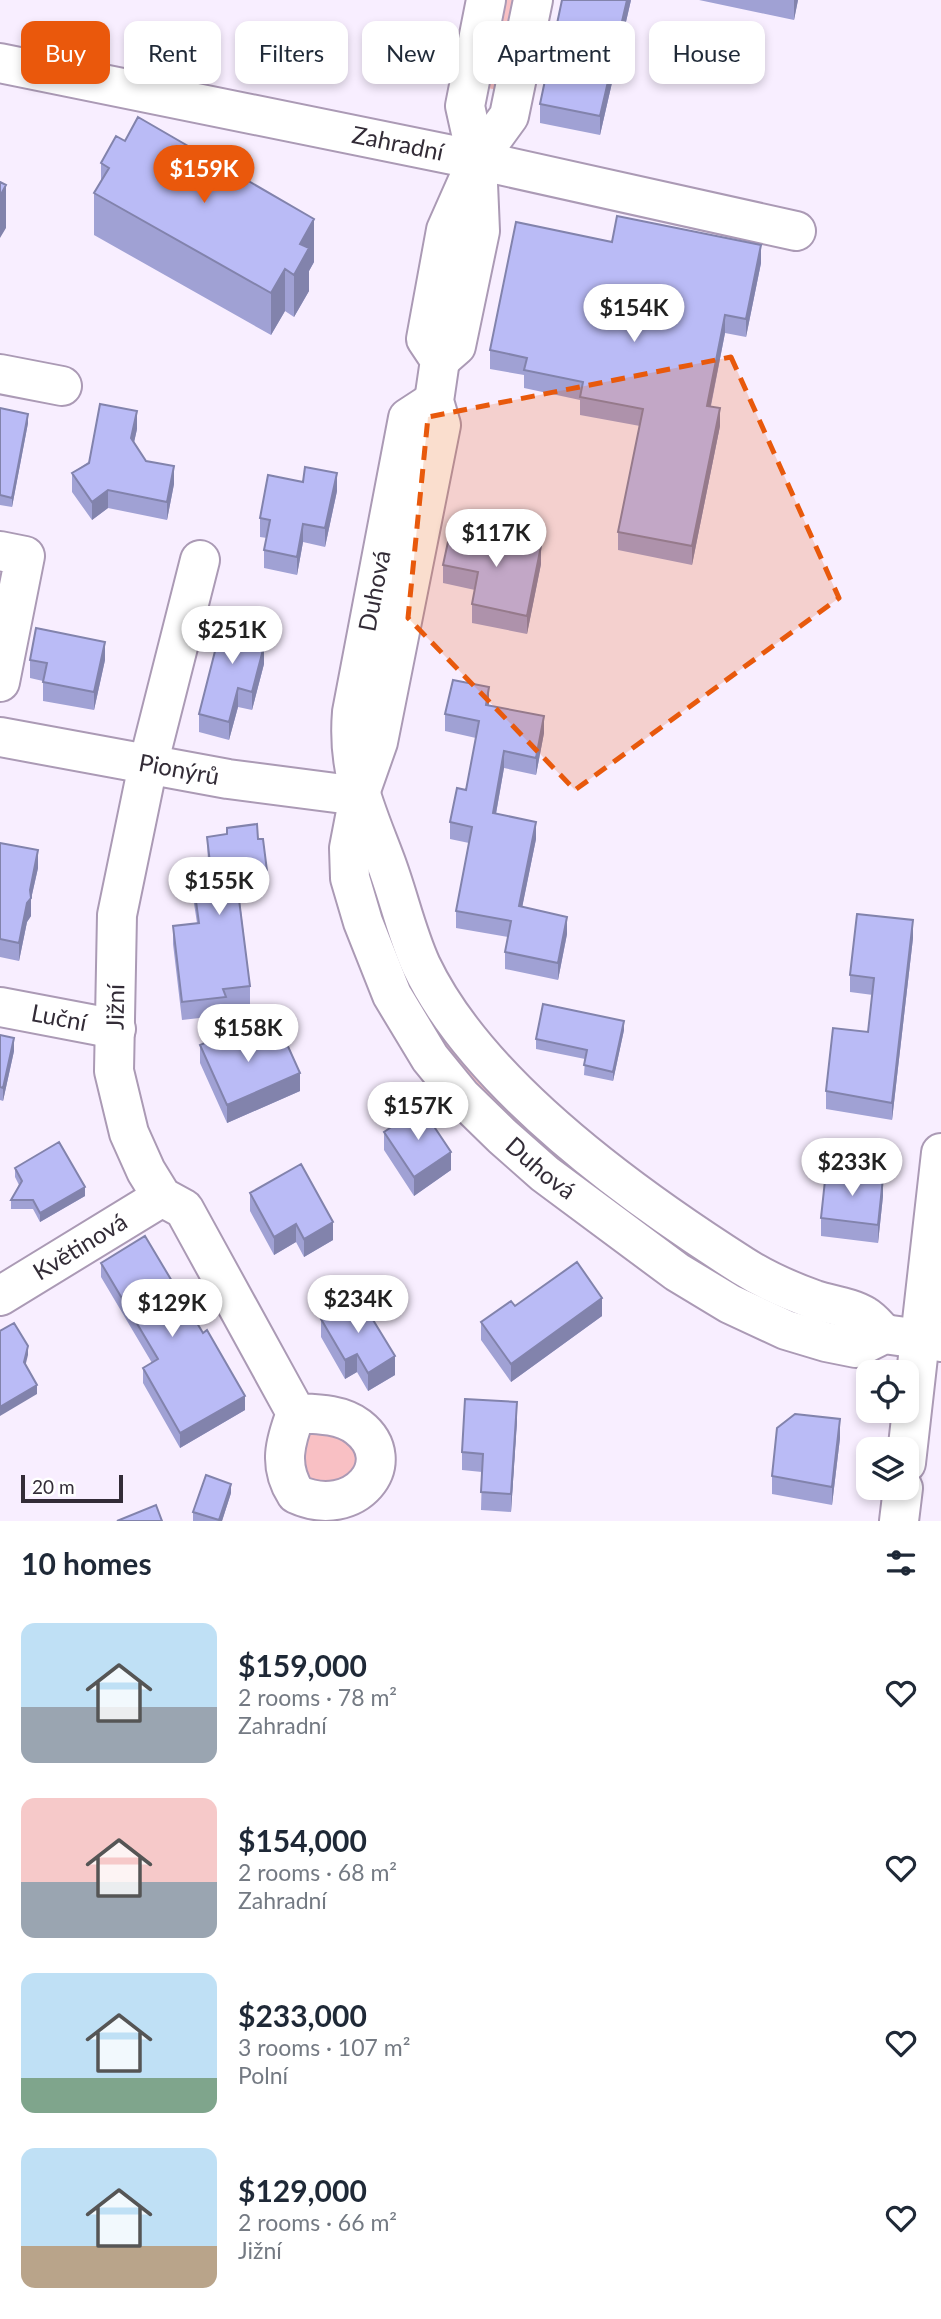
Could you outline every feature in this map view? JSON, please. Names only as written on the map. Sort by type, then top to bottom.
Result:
[{"type":"street","points":[[477,160],[464,106],[486,0]]},
{"type":"street","name":"Duhová","points":[[533,0],[509,116],[477,160],[446,230],[426,339],[440,360],[434,401],[441,425],[384,629],[378,742],[359,796],[349,848],[350,878],[363,922],[392,996],[430,1058],[461,1096],[537,1166],[677,1272],[730,1304],[786,1330],[856,1348],[884,1334]]},
{"type":"street","name":"Zahradní","points":[[0,63],[477,160],[796,231]]},
{"type":"street","points":[[0,374],[62,386]]},
{"type":"street","points":[[0,551],[24,556],[0,682]]},
{"type":"street","name":"Jižní","points":[[200,559],[148,765],[117,915],[114,1071],[129,1133],[146,1171],[162,1197],[184,1209],[296,1413]]},
{"type":"street","name":"Pionýrů","points":[[0,737],[228,779],[359,796]]},
{"type":"street","name":"Duhová","points":[[359,796],[421,965],[451,1016],[483,1059],[575,1142],[699,1237],[778,1284],[865,1316],[884,1334],[931,1341]]},
{"type":"street","name":"Luční","points":[[0,1007],[116,1029]]},
{"type":"street","points":[[911,1437],[931,1341],[941,1153]]},
{"type":"street","name":"Květinová","points":[[0,1296],[162,1197]]},
{"type":"street","points":[[677,1272],[699,1237]]},
{"type":"street","points":[[899,1521],[902,1500]]},
{"type":"highlighted area","points":[[731,357],[839,598],[575,790],[408,618],[428,417]]},
{"type":"shaded area","points":[[506,0],[516,0],[512,21],[502,21]]},
{"type":"shaded area","points":[[489,84],[498,84],[497,90],[488,88]]},
{"type":"shaded area","points":[[360,847],[395,934],[652,1222],[650,1235],[567,1170],[460,1072],[399,976]]},
{"type":"shaded area","points":[[316,1431],[353,1442],[359,1465],[331,1492],[298,1472],[308,1435]]},
{"type":"building","points":[[562,0],[627,0],[622,21],[558,21]]},
{"type":"building","points":[[544,84],[607,84],[600,116],[540,104]]},
{"type":"building","points":[[138,117],[314,219],[300,244],[309,248],[294,275],[285,269],[271,293],[94,193],[109,168],[101,163],[116,136],[125,141]]},
{"type":"building","points":[[0,182],[6,185],[0,196]]},
{"type":"building","points":[[617,216],[761,245],[746,319],[725,315],[707,406],[720,408],[692,546],[618,532],[643,409],[580,397],[583,382],[524,370],[527,358],[490,350],[516,222],[612,242]]},
{"type":"building","points":[[100,404],[137,411],[131,438],[146,461],[174,466],[167,502],[108,490],[92,502],[72,473],[89,463]]},
{"type":"building","points":[[0,408],[28,414],[12,498],[0,495]]},
{"type":"building","points":[[305,467],[337,473],[325,528],[303,524],[297,557],[264,550],[270,520],[260,518],[268,475],[303,482]]},
{"type":"building","points":[[451,528],[541,546],[527,616],[472,604],[478,572],[443,565]]},
{"type":"building","points":[[225,612],[262,621],[256,643],[264,646],[252,692],[238,688],[229,722],[199,714]]},
{"type":"building","points":[[36,628],[105,642],[94,692],[43,682],[47,663],[30,660]]},
{"type":"building","points":[[453,680],[489,687],[486,705],[544,716],[536,758],[504,751],[493,813],[536,822],[519,906],[567,917],[558,963],[505,952],[511,921],[456,911],[472,827],[450,822],[457,788],[466,790],[479,721],[445,714]]},
{"type":"building","points":[[257,824],[258,839],[263,839],[267,871],[246,874],[247,883],[237,884],[250,986],[223,989],[226,997],[182,1002],[173,926],[199,923],[191,865],[210,863],[207,837],[227,834],[227,828]]},
{"type":"building","points":[[0,843],[38,850],[30,890],[31,898],[27,903],[19,943],[0,939]]},
{"type":"building","points":[[857,914],[913,920],[892,1103],[826,1091],[833,1028],[868,1032],[874,978],[850,975]]},
{"type":"building","points":[[543,1004],[624,1021],[613,1072],[584,1065],[587,1050],[536,1039]]},
{"type":"building","points":[[240,1028],[249,1047],[282,1033],[300,1073],[227,1105],[200,1045]]},
{"type":"building","points":[[0,1035],[14,1038],[3,1088],[0,1087]]},
{"type":"building","points":[[421,1107],[451,1152],[414,1177],[384,1132]]},
{"type":"building","points":[[59,1142],[85,1187],[40,1213],[33,1200],[11,1200],[22,1181],[15,1168]]},
{"type":"building","points":[[301,1164],[333,1222],[304,1239],[296,1224],[274,1237],[250,1193]]},
{"type":"building","points":[[826,1171],[883,1178],[878,1225],[821,1218]]},
{"type":"building","points":[[145,1236],[203,1333],[207,1330],[245,1396],[180,1433],[143,1368],[158,1359],[101,1263]]},
{"type":"building","points":[[577,1262],[602,1298],[511,1364],[481,1322],[511,1301],[515,1306]]},
{"type":"building","points":[[359,1297],[395,1356],[368,1373],[357,1354],[345,1360],[321,1319]]},
{"type":"building","points":[[14,1323],[28,1346],[24,1362],[37,1385],[0,1407],[0,1331]]},
{"type":"building","points":[[465,1399],[517,1402],[511,1494],[481,1492],[483,1454],[462,1452]]},
{"type":"building","points":[[795,1414],[840,1419],[832,1487],[772,1476],[777,1428]]},
{"type":"building","points":[[206,1475],[231,1484],[219,1520],[193,1512]]},
{"type":"building","points":[[156,1505],[162,1521],[117,1521]]}]
